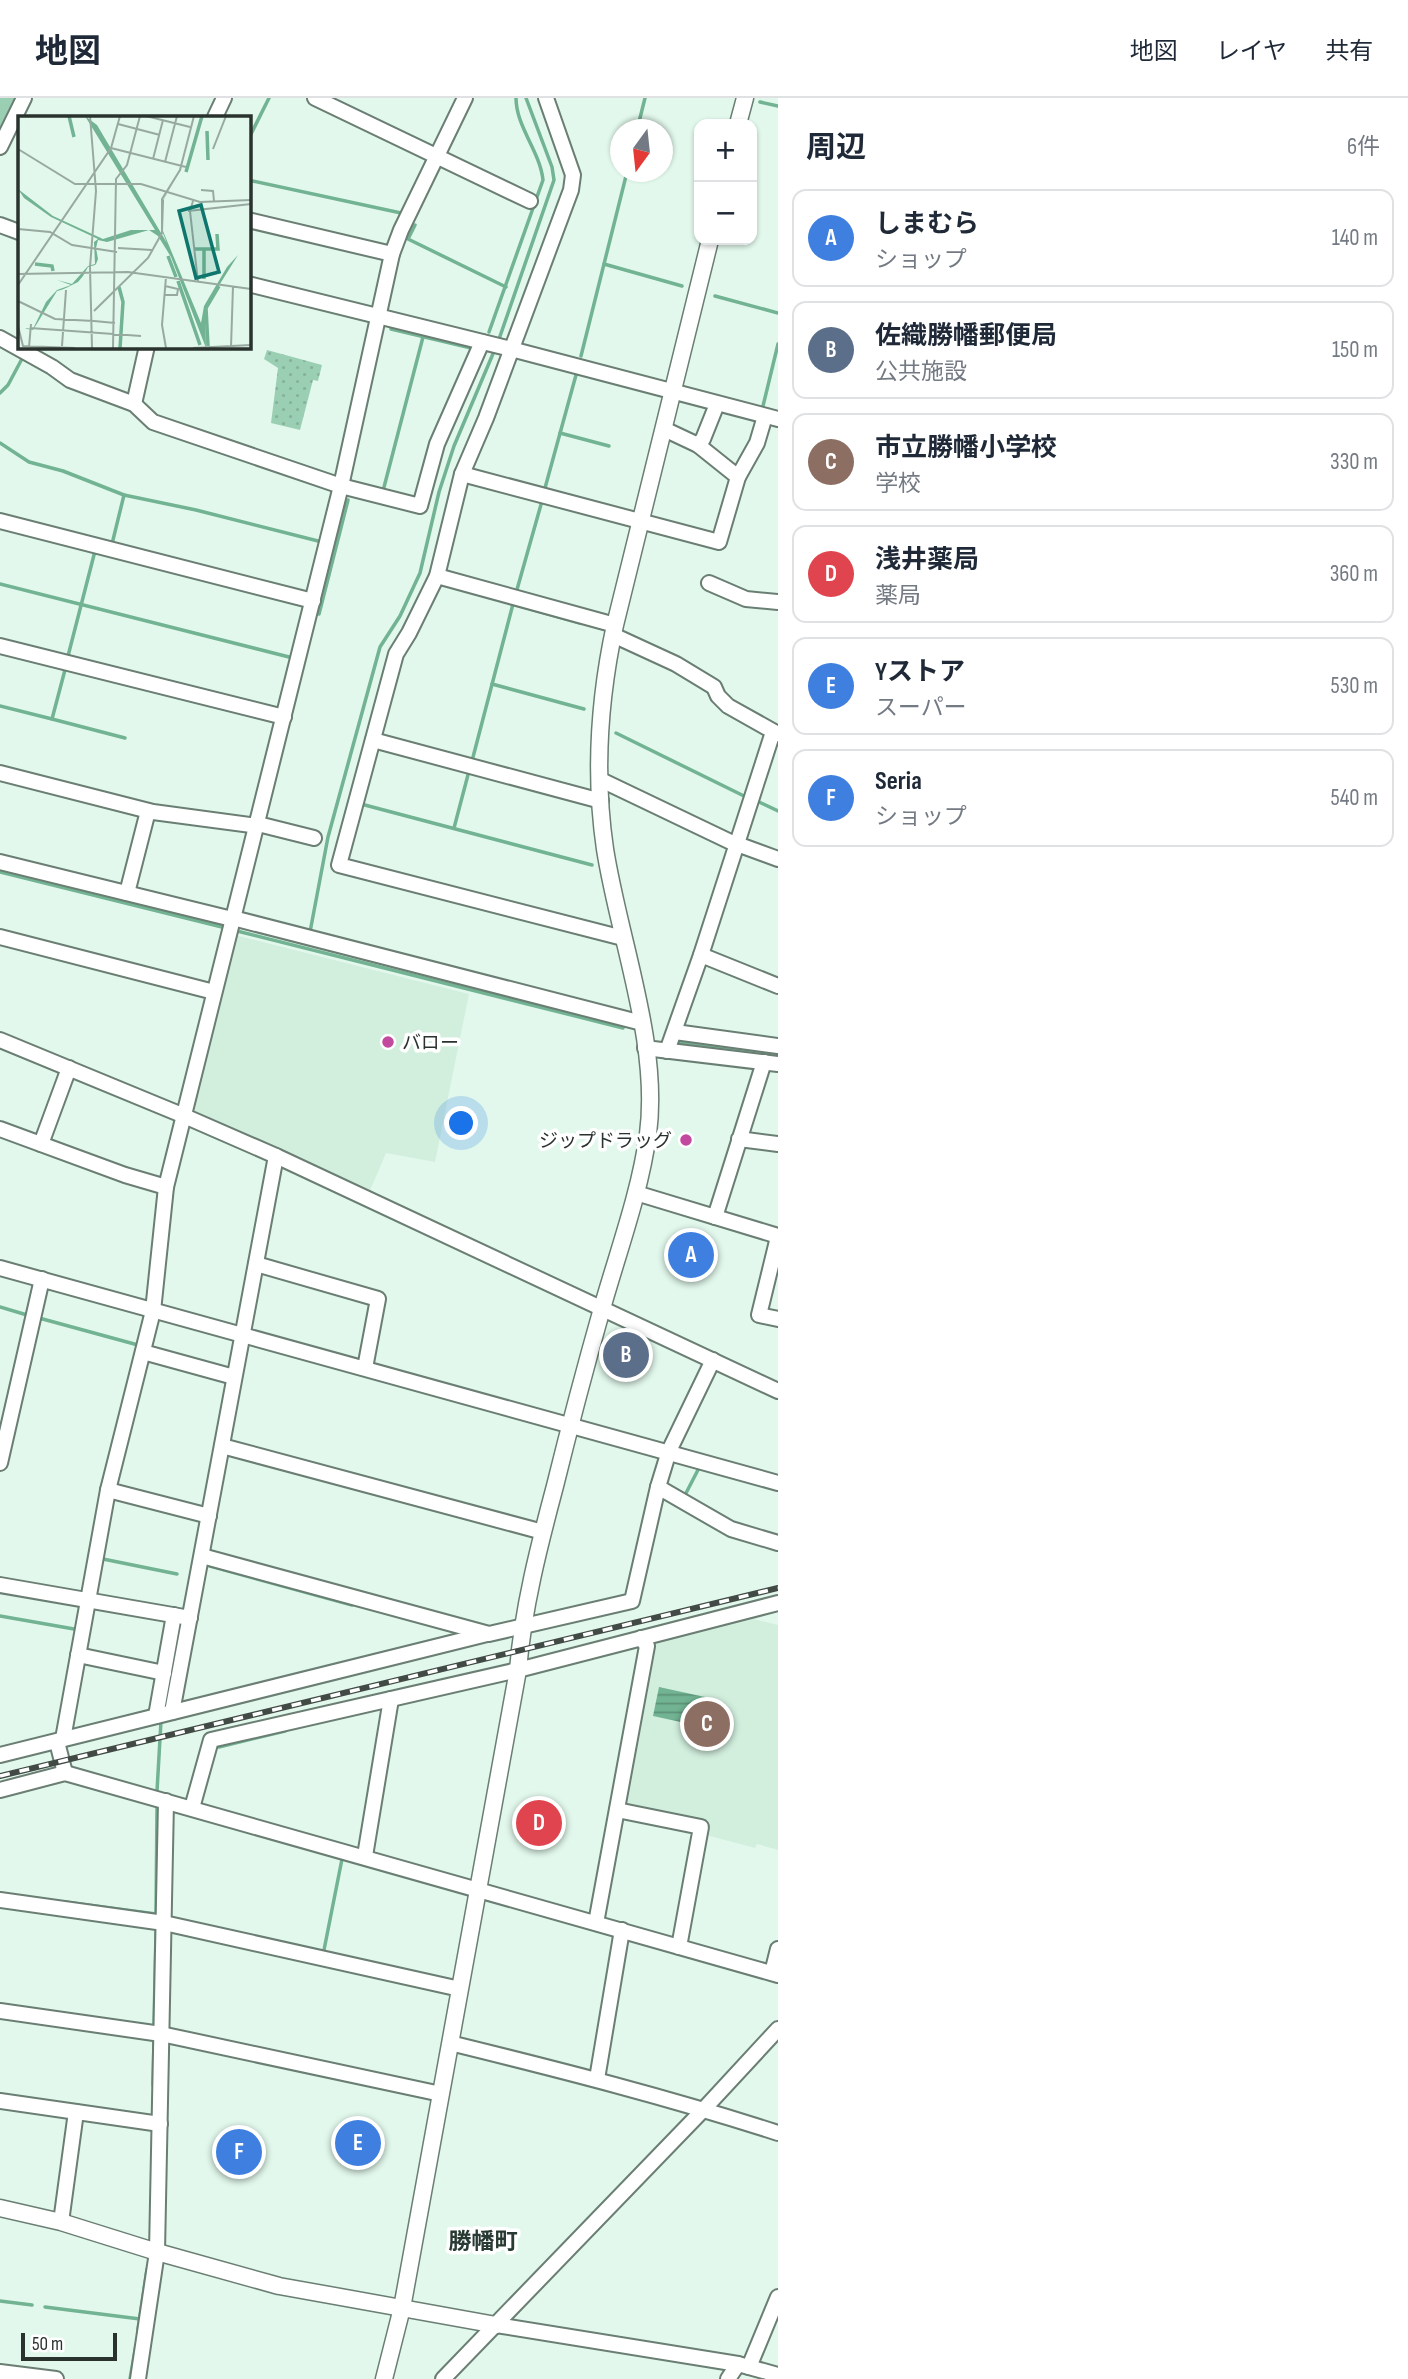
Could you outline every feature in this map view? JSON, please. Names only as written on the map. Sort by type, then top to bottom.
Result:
[{"type":"street","points":[[0,147],[23,98]]},
{"type":"street","points":[[215,116],[224,98]]},
{"type":"street","points":[[315,98],[530,201]]},
{"type":"street","points":[[65,1773],[60,1741],[108,1490],[153,1311],[166,1187],[182,1115],[313,601],[392,254],[465,98]]},
{"type":"street","points":[[546,98],[573,175],[571,190],[507,348],[486,418],[461,474],[437,576],[409,634],[396,654],[339,865],[623,938]]},
{"type":"street","points":[[739,119],[744,98]]},
{"type":"street","points":[[250,220],[392,254]]},
{"type":"street","points":[[0,225],[18,232]]},
{"type":"street","points":[[384,2379],[402,2308],[543,1532],[570,1424],[636,1193],[648,1133],[649,1087],[642,1023],[605,848],[598,779],[603,701],[614,630],[709,245]]},
{"type":"street","points":[[250,285],[507,348],[771,418],[738,477],[719,542],[461,474]]},
{"type":"street","points":[[0,338],[70,380],[134,404],[153,422],[341,486],[420,506],[437,444],[485,343]]},
{"type":"street","points":[[134,404],[146,348]]},
{"type":"street","points":[[698,445],[717,404]]},
{"type":"street","points":[[664,429],[698,445],[738,477]]},
{"type":"street","points":[[0,522],[313,601]]},
{"type":"street","points":[[437,576],[614,630],[714,687],[718,696],[728,706],[776,733],[667,1051]]},
{"type":"street","points":[[709,583],[746,599],[778,602]]},
{"type":"street","points":[[0,646],[284,717]]},
{"type":"street","points":[[373,740],[601,801]]},
{"type":"street","points":[[0,774],[148,811],[258,825],[314,838]]},
{"type":"street","points":[[598,779],[737,845],[778,859]]},
{"type":"street","points":[[127,893],[148,811]]},
{"type":"street","points":[[0,862],[127,893],[231,923],[302,935],[642,1023]]},
{"type":"street","points":[[0,937],[214,992]]},
{"type":"street","points":[[701,955],[778,986]]},
{"type":"street","points":[[675,1031],[778,1046]]},
{"type":"street","points":[[0,1040],[276,1156],[778,1391]]},
{"type":"street","points":[[645,1048],[771,1063],[739,1139],[715,1217]]},
{"type":"street","points":[[41,1144],[69,1068]]},
{"type":"street","points":[[0,1129],[125,1175],[166,1187]]},
{"type":"street","points":[[739,1139],[778,1144]]},
{"type":"street","points":[[172,1712],[276,1156]]},
{"type":"street","points":[[636,1193],[778,1237],[759,1315],[778,1319]]},
{"type":"street","points":[[256,1264],[378,1298],[365,1368]]},
{"type":"street","points":[[0,1268],[778,1483]]},
{"type":"street","points":[[0,1463],[4,1430],[42,1279]]},
{"type":"street","points":[[142,1352],[234,1377]]},
{"type":"street","points":[[0,1755],[524,1625],[632,1601],[669,1451],[713,1360]]},
{"type":"street","points":[[222,1446],[543,1532]]},
{"type":"street","points":[[658,1487],[731,1529],[778,1543]]},
{"type":"street","points":[[108,1490],[209,1516]]},
{"type":"street","points":[[202,1556],[489,1634]]},
{"type":"street","points":[[0,1584],[190,1618]]},
{"type":"street","points":[[192,1808],[211,1741],[518,1670],[778,1603]]},
{"type":"street","points":[[156,1716],[174,1615]]},
{"type":"street","points":[[596,1923],[647,1646],[641,1638]]},
{"type":"street","points":[[78,1655],[164,1673]]},
{"type":"street","points":[[365,1857],[391,1699]]},
{"type":"street","points":[[0,1790],[65,1773],[775,1974],[778,1949]]},
{"type":"street","points":[[138,2379],[157,2252],[166,1801]]},
{"type":"street","points":[[617,1810],[701,1827],[679,1947]]},
{"type":"street","points":[[0,1900],[163,1923],[460,1989]]},
{"type":"street","points":[[597,2079],[622,1930]]},
{"type":"street","points":[[0,2011],[161,2034],[441,2094]]},
{"type":"street","points":[[448,2377],[778,2029]]},
{"type":"street","points":[[450,2043],[597,2079],[778,2133]]},
{"type":"street","points":[[0,2101],[160,2124]]},
{"type":"street","points":[[61,2222],[76,2112]]},
{"type":"street","points":[[0,2208],[61,2222],[279,2286],[743,2366],[778,2375]]},
{"type":"street","points":[[728,2379],[743,2366],[778,2297]]},
{"type":"street","points":[[0,2372],[56,2379]]},
{"type":"shaded area","points":[[0,98],[19,98],[0,137]]},
{"type":"shaded area","points":[[267,350],[322,365],[318,381],[313,380],[300,430],[271,423],[278,368],[264,359]]},
{"type":"shaded area","points":[[235,935],[469,994],[435,1162],[386,1153],[369,1193],[191,1109]]},
{"type":"shaded area","points":[[754,1619],[778,1625],[778,1850],[757,1844],[755,1848],[702,1834],[628,1809],[623,1802],[651,1645]]},
{"type":"shaded area","points":[[659,1687],[705,1697],[699,1726],[653,1716]]},
{"type":"waterway","points":[[250,136],[269,98]]},
{"type":"waterway","points":[[489,332],[543,180],[538,159],[520,119],[516,98]]},
{"type":"waterway","points":[[498,342],[554,180],[552,167],[526,98]]},
{"type":"waterway","points":[[640,119],[645,98]]},
{"type":"waterway","points":[[760,102],[778,106]]},
{"type":"waterway","points":[[250,180],[401,213]]},
{"type":"waterway","points":[[581,356],[624,182]]},
{"type":"waterway","points":[[415,225],[408,239],[506,287]]},
{"type":"waterway","points":[[604,264],[682,286]]},
{"type":"waterway","points":[[715,296],[778,313]]},
{"type":"waterway","points":[[391,329],[471,348]]},
{"type":"waterway","points":[[383,491],[423,337]]},
{"type":"waterway","points":[[763,406],[778,344]]},
{"type":"waterway","points":[[310,932],[328,837],[380,647],[400,616],[420,573],[439,492],[454,446],[495,349]]},
{"type":"waterway","points":[[0,393],[8,385],[24,355]]},
{"type":"waterway","points":[[545,488],[576,375]]},
{"type":"waterway","points":[[560,433],[609,446]]},
{"type":"waterway","points":[[0,443],[29,462],[63,471],[124,495]]},
{"type":"waterway","points":[[112,544],[124,495],[322,542]]},
{"type":"waterway","points":[[319,614],[348,500]]},
{"type":"waterway","points":[[516,593],[542,501]]},
{"type":"waterway","points":[[68,656],[95,551]]},
{"type":"waterway","points":[[0,584],[293,658]]},
{"type":"waterway","points":[[472,761],[513,604],[580,623]]},
{"type":"waterway","points":[[66,666],[52,719],[125,738]]},
{"type":"waterway","points":[[492,684],[584,709]]},
{"type":"waterway","points":[[0,706],[52,719]]},
{"type":"waterway","points":[[616,733],[744,796]]},
{"type":"waterway","points":[[454,828],[469,771]]},
{"type":"waterway","points":[[757,801],[778,811]]},
{"type":"waterway","points":[[361,804],[592,865]]},
{"type":"waterway","points":[[0,872],[226,928]]},
{"type":"waterway","points":[[233,930],[623,1028]]},
{"type":"waterway","points":[[680,1042],[778,1055]]},
{"type":"waterway","points":[[0,1307],[27,1315]]},
{"type":"waterway","points":[[39,1318],[138,1345]]},
{"type":"waterway","points":[[684,1497],[700,1466]]},
{"type":"waterway","points":[[103,1559],[177,1574]]},
{"type":"waterway","points":[[210,1566],[352,1605]]},
{"type":"waterway","points":[[0,1616],[74,1629]]},
{"type":"waterway","points":[[157,1791],[161,1721]]},
{"type":"waterway","points":[[219,1747],[285,1731]]},
{"type":"waterway","points":[[65,1902],[156,1914],[157,1806]]},
{"type":"waterway","points":[[324,1950],[342,1859]]},
{"type":"waterway","points":[[154,2024],[156,1932]]},
{"type":"waterway","points":[[153,2085],[154,2040]]},
{"type":"waterway","points":[[138,2329],[147,2269]]},
{"type":"waterway","points":[[0,2301],[32,2305]]},
{"type":"waterway","points":[[45,2307],[140,2319]]},
{"type":"waterway","points":[[130,2379],[136,2345]]},
{"type":"railway","points":[[0,1776],[778,1588]]},
{"type":"place","name":"バロー","points":[[388,1042]]},
{"type":"place","name":"ジップドラッグ","points":[[686,1140]]},
{"type":"place","name":"しまむら","points":[[691,1255]]},
{"type":"place","name":"佐織勝幡郵便局","points":[[626,1355]]},
{"type":"place","name":"市立勝幡小学校","points":[[707,1724]]},
{"type":"place","name":"浅井薬局","points":[[539,1823]]},
{"type":"place","name":"Yストア","points":[[358,2143]]},
{"type":"place","name":"Seria","points":[[239,2152]]},
{"type":"district","name":"勝幡町","points":[[483,2241]]}]
